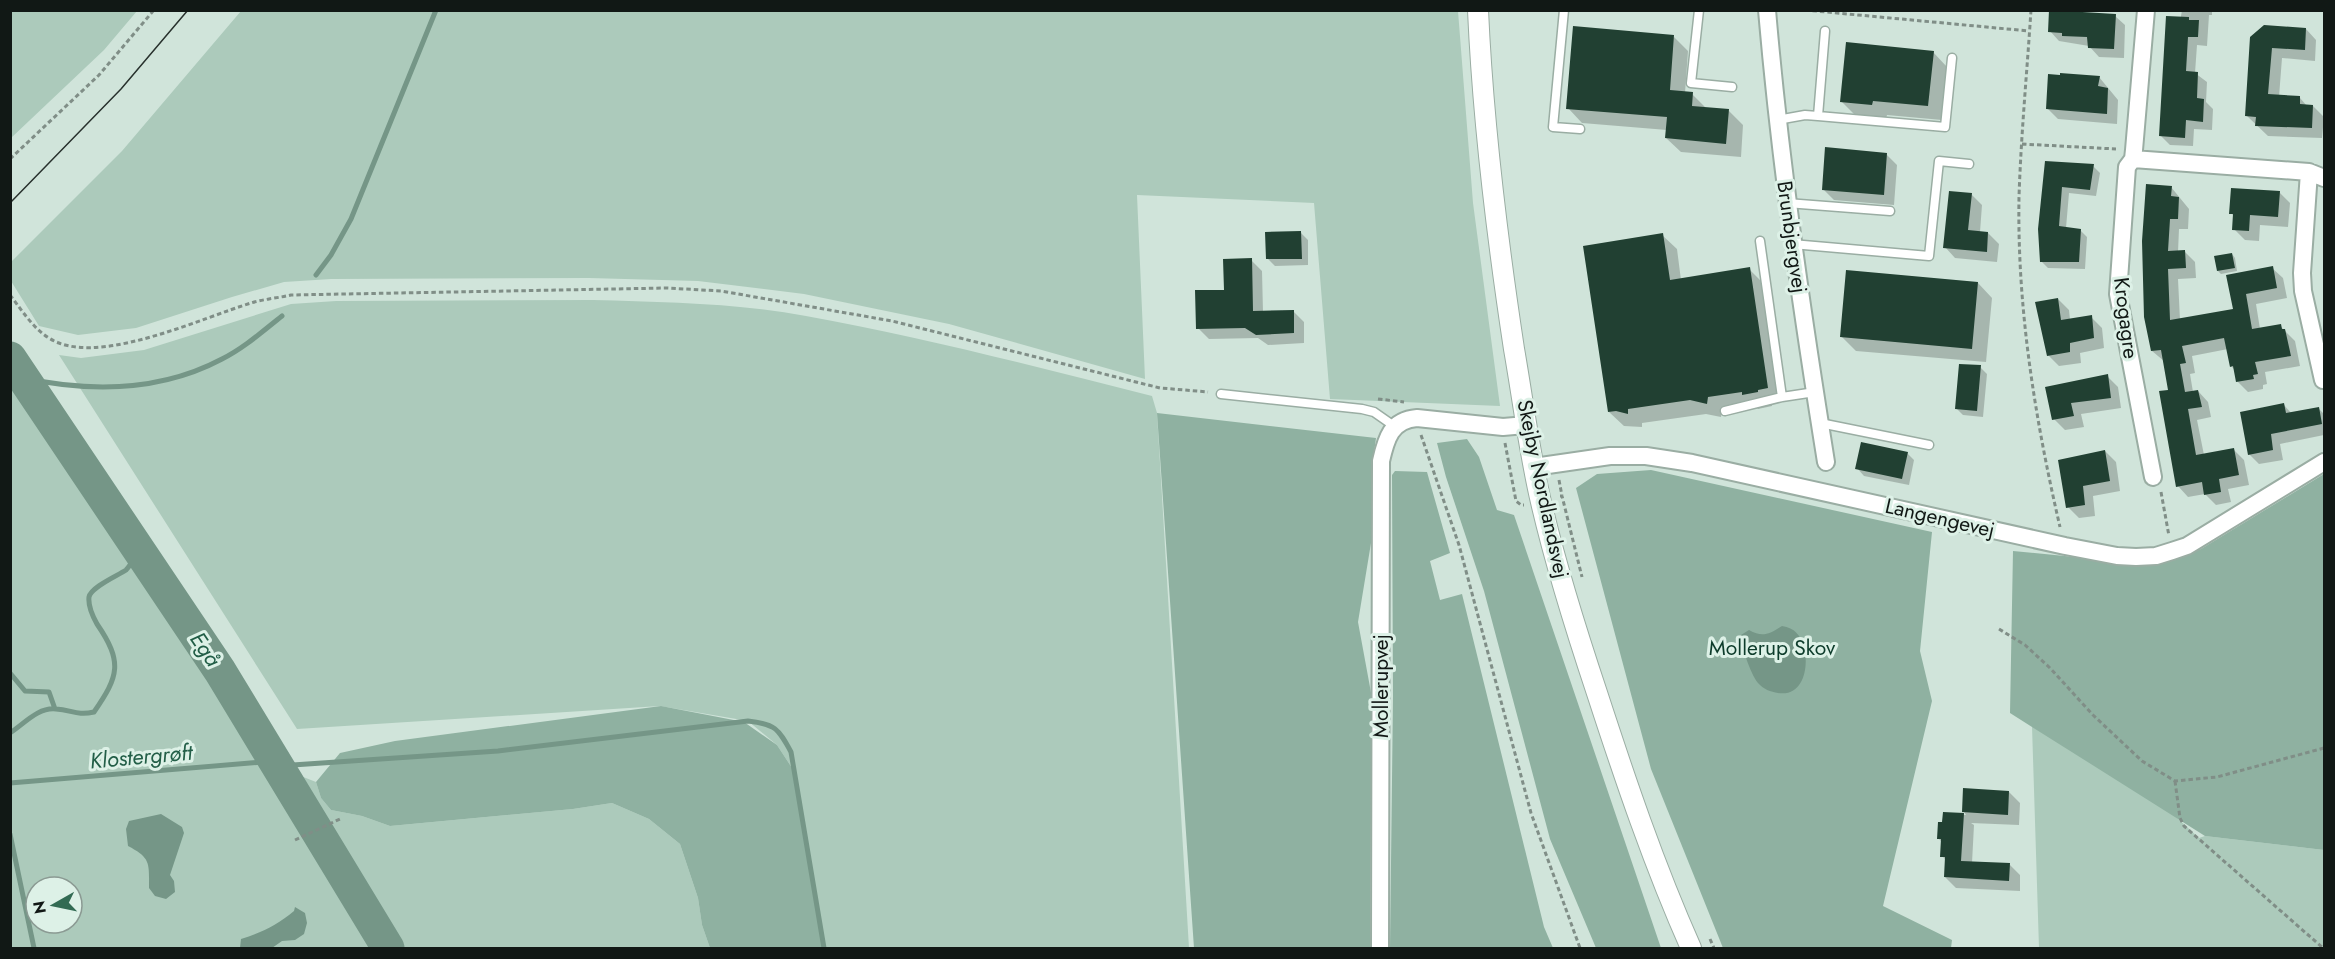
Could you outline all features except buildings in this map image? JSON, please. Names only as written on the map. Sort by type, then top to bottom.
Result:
[{"type":"street","name":"Skejby Nordlandsvej","points":[[1478,10],[1480,66],[1506,294],[1534,467],[1551,543],[1612,742],[1668,898],[1691,948]]},
{"type":"street","name":"Brunbjergvej","points":[[1767,10],[1776,120],[1792,244],[1826,462]]},
{"type":"street","name":"Krogagre","points":[[2146,10],[2134,155],[2127,167],[2118,294],[2153,477]]},
{"type":"street","points":[[2134,155],[2317,175],[2302,273],[2303,291],[2323,380]]},
{"type":"street","points":[[1394,426],[1406,419],[1417,418],[1503,428],[1527,425]]},
{"type":"street","name":"Mollerupvej","points":[[1380,948],[1381,461],[1385,439],[1394,426]]},
{"type":"street","name":"Langengevej","points":[[1534,467],[1610,456],[1646,456],[1681,461],[2065,546],[2117,556],[2136,557],[2156,556],[2187,546],[2325,462]]},
{"type":"lane","points":[[1564,10],[1553,127],[1580,129]]},
{"type":"lane","points":[[1699,10],[1691,83],[1732,87]]},
{"type":"lane","points":[[1818,116],[1825,31]]},
{"type":"lane","points":[[1776,120],[1805,115],[1945,127],[1952,58]]},
{"type":"lane","points":[[1792,244],[1929,256],[1939,162],[1969,164]]},
{"type":"lane","points":[[1787,203],[1890,211]]},
{"type":"lane","points":[[1760,241],[1782,397]]},
{"type":"lane","points":[[1725,411],[1782,397],[1815,392]]},
{"type":"lane","points":[[1221,394],[1362,409],[1374,412],[1394,426]]},
{"type":"lane","points":[[1820,423],[1929,444]]},
{"type":"path","points":[[10,159],[99,75],[154,10]]},
{"type":"path","points":[[1805,10],[2029,30]]},
{"type":"path","points":[[2031,10],[2019,198],[2020,242],[2034,402],[2043,454],[2065,546]]},
{"type":"path","points":[[2022,144],[2134,155]]},
{"type":"path","points":[[10,295],[34,326],[48,338],[60,344],[81,347],[143,340],[253,302],[291,295],[667,288],[721,291],[892,321],[1160,387],[1221,394]]},
{"type":"path","points":[[1417,418],[1425,450],[1459,545],[1531,813],[1580,948]]},
{"type":"path","points":[[2153,477],[2159,478],[2172,551]]},
{"type":"path","points":[[1999,629],[2025,645],[2093,715],[2142,761],[2175,781],[2217,777],[2325,748]]},
{"type":"path","points":[[2175,781],[2180,818],[2184,826],[2323,948]]},
{"type":"path","points":[[295,840],[340,819]]},
{"type":"shaded area","points":[[11,10],[137,11],[104,50],[11,138]]},
{"type":"shaded area","points":[[241,11],[1458,11],[1473,203],[1500,406],[1330,399],[1314,203],[1137,195],[1145,379],[949,324],[804,294],[698,281],[589,278],[331,279],[284,282],[136,328],[78,335],[39,326],[11,281],[11,262],[122,151]]},
{"type":"shaded area","points":[[593,300],[726,306],[806,316],[1023,363],[1152,396],[1157,413],[1189,948],[824,948],[794,771],[777,745],[748,721],[660,706],[297,729],[59,355],[81,358],[144,350],[291,304],[336,301]]},
{"type":"shaded area","points":[[10,350],[85,452],[162,570],[279,760],[278,767],[316,782],[321,798],[331,810],[362,816],[390,826],[573,809],[612,803],[649,819],[680,844],[698,898],[702,925],[710,948],[11,948]]},
{"type":"shaded area","points":[[1782,626],[1790,628],[1799,636],[1804,647],[1806,663],[1803,679],[1794,690],[1787,693],[1770,691],[1758,683],[1747,660],[1741,635],[1749,630],[1758,634],[1766,634]]},
{"type":"shaded area","points":[[2032,726],[2175,816],[2199,838],[2205,836],[2324,850],[2324,948],[2039,948]]},
{"type":"shaded area","points":[[161,814],[182,827],[184,833],[170,875],[174,881],[175,892],[166,899],[155,896],[149,888],[147,862],[141,854],[128,846],[126,829],[129,821]]},
{"type":"shaded area","points":[[295,907],[305,913],[307,923],[304,934],[295,940],[282,941],[272,948],[240,948],[241,939],[276,924],[294,911]]},
{"type":"green space","points":[[1157,413],[1376,438],[1371,475],[1371,543],[1358,622],[1372,698],[1370,948],[1194,948]]},
{"type":"green space","points":[[1467,439],[1479,457],[1497,510],[1514,515],[1661,948],[1596,948],[1550,839],[1484,591],[1437,443]]},
{"type":"green space","name":"Mollerup Skov","points":[[1651,470],[1932,532],[1920,651],[1932,701],[1883,906],[1952,940],[1951,948],[1723,948],[1651,769],[1576,488],[1597,474]]},
{"type":"green space","points":[[1395,471],[1427,472],[1450,553],[1430,561],[1440,600],[1462,594],[1544,927],[1553,948],[1390,948],[1393,696],[1392,475]]},
{"type":"green space","points":[[2324,474],[2324,850],[2205,836],[2010,713],[2013,551],[2155,565],[2201,549]]},
{"type":"green space","points":[[661,706],[744,722],[777,745],[794,771],[823,948],[710,948],[702,925],[698,898],[680,844],[649,819],[612,803],[573,809],[390,826],[362,816],[331,810],[321,798],[316,782],[340,753],[395,741]]},
{"type":"waterway","points":[[316,275],[331,255],[351,219],[436,10]]},
{"type":"waterway","points":[[23,378],[73,386],[99,387],[124,386],[174,378],[230,355],[282,316]]},
{"type":"waterway","name":"Egå","points":[[10,358],[220,671],[388,948]]},
{"type":"waterway","points":[[10,733],[32,717],[49,709],[79,713],[94,712],[109,688],[115,669],[111,649],[92,615],[89,597],[99,586],[126,570],[139,551]]},
{"type":"waterway","points":[[10,673],[25,691],[49,692],[55,709]]},
{"type":"waterway","points":[[278,766],[498,751],[748,721],[764,724],[779,732],[791,752],[824,948]]},
{"type":"waterway","name":"Klostergrøft","points":[[10,783],[275,761]]},
{"type":"waterway","name":"Klostergrøft","points":[[10,834],[34,948]]},
{"type":"tram line","points":[[10,203],[121,89],[188,10]]}]
